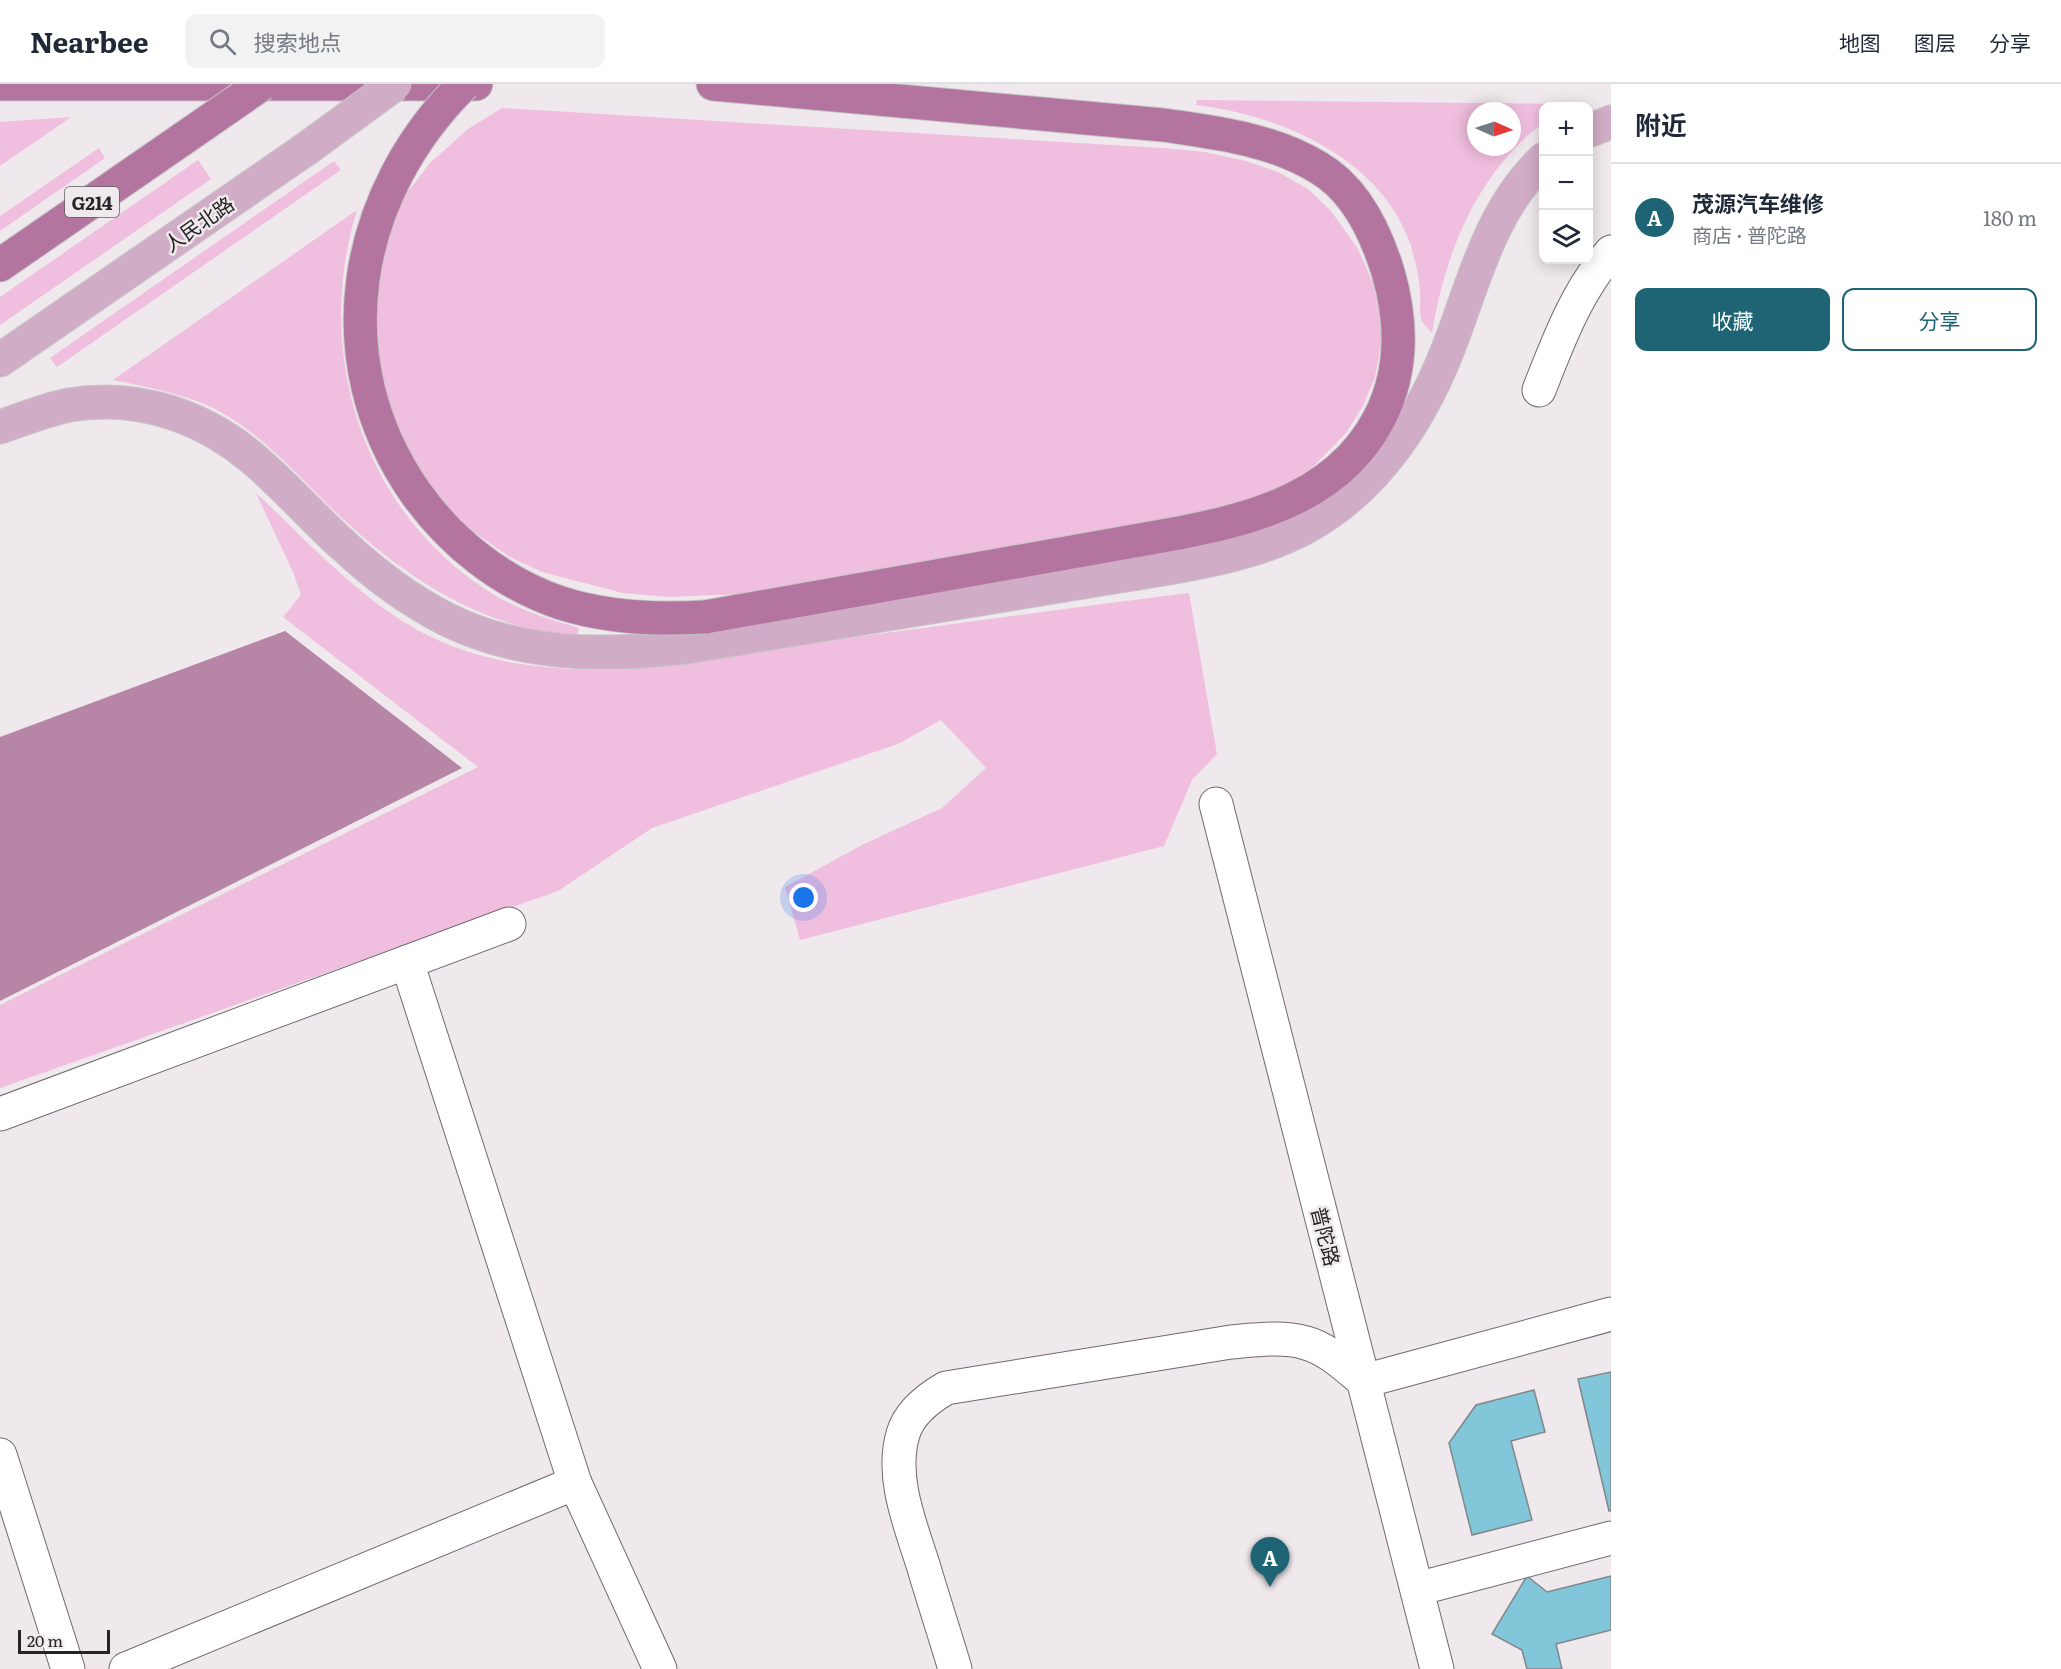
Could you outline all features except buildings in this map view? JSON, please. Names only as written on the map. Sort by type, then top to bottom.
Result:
[{"type":"highway","points":[[0,86],[21,84],[476,84]]},
{"type":"highway","name":"G214","points":[[0,265],[262,84]]},
{"type":"highway","points":[[464,84],[441,107],[407,154],[381,208],[366,259],[361,297],[360,338],[363,360],[372,403],[389,446],[411,486],[439,523],[474,556],[514,582],[561,603],[614,615],[673,619],[705,616],[1227,523],[1268,510],[1302,494],[1331,476],[1354,455],[1372,433],[1385,410],[1398,360],[1399,335],[1392,285],[1376,240],[1343,187],[1329,175],[1291,153],[1235,136],[1163,125],[713,84]]},
{"type":"main road","name":"人民北路","points":[[0,360],[306,149],[395,84]]},
{"type":"main road","points":[[1593,129],[1611,122]]},
{"type":"main road","points":[[0,427],[51,409],[93,403],[123,402],[147,405],[185,417],[213,431],[242,450],[272,476],[342,545],[412,599],[446,619],[480,633],[516,644],[553,651],[615,653],[686,647],[1175,567],[1252,549],[1304,528],[1351,496],[1380,467],[1406,432],[1431,389],[1454,337],[1482,255],[1498,220],[1516,191],[1539,165]]},
{"type":"street","points":[[1539,390],[1568,317],[1597,268],[1611,252]]},
{"type":"street","name":"普陀路","points":[[1216,804],[1437,1669]]},
{"type":"street","points":[[0,1114],[509,924]]},
{"type":"street","points":[[407,962],[575,1483],[660,1669]]},
{"type":"street","points":[[955,1669],[901,1491],[899,1449],[903,1431],[914,1413],[927,1399],[945,1388],[1231,1342],[1267,1339],[1305,1342],[1328,1353],[1364,1381],[1611,1314]]},
{"type":"street","points":[[0,1455],[12,1533],[68,1669]]},
{"type":"street","points":[[126,1669],[575,1483]]},
{"type":"street","points":[[1417,1589],[1611,1538]]},
{"type":"shaded area","points":[[1197,100],[1467,103],[1467,156],[1509,156],[1482,190],[1455,245],[1432,333],[1421,318],[1419,279],[1411,246],[1397,215],[1377,189],[1353,166],[1294,131],[1228,110],[1196,105]]},
{"type":"shaded area","points":[[1521,103],[1539,104],[1539,126],[1521,142]]},
{"type":"shaded area","points":[[502,108],[1162,148],[1205,152],[1246,161],[1278,172],[1308,189],[1331,211],[1358,249],[1372,281],[1381,317],[1381,345],[1375,377],[1363,406],[1346,433],[1313,467],[1284,486],[1253,499],[1193,514],[997,552],[743,594],[668,597],[623,593],[542,572],[508,556],[454,518],[434,495],[403,446],[385,394],[377,341],[378,291],[390,228],[403,198],[430,163],[468,129]]},
{"type":"shaded area","points":[[71,117],[0,166],[0,122]]},
{"type":"shaded area","points":[[99,148],[105,158],[0,231],[0,216]]},
{"type":"shaded area","points":[[198,160],[211,179],[0,325],[0,297]]},
{"type":"shaded area","points":[[334,161],[341,170],[57,367],[50,358]]},
{"type":"shaded area","points":[[357,210],[345,265],[341,321],[347,375],[360,428],[383,478],[413,524],[452,564],[498,597],[537,615],[579,628],[577,636],[523,627],[468,607],[443,594],[418,579],[371,544],[274,452],[229,417],[189,398],[113,380]]},
{"type":"shaded area","points":[[256,493],[343,576],[416,629],[442,642],[490,658],[538,666],[587,669],[685,662],[832,640],[1189,593],[1217,754],[1192,780],[1164,846],[800,940],[785,887],[862,845],[942,808],[986,768],[941,720],[898,744],[652,828],[558,891],[0,1088],[0,1005],[478,767],[283,617],[301,595],[293,572]]},
{"type":"shaded area","points":[[285,631],[462,768],[0,1001],[0,737]]},
{"type":"place","name":"茂源汽车维修","points":[[1270,1587]]}]
